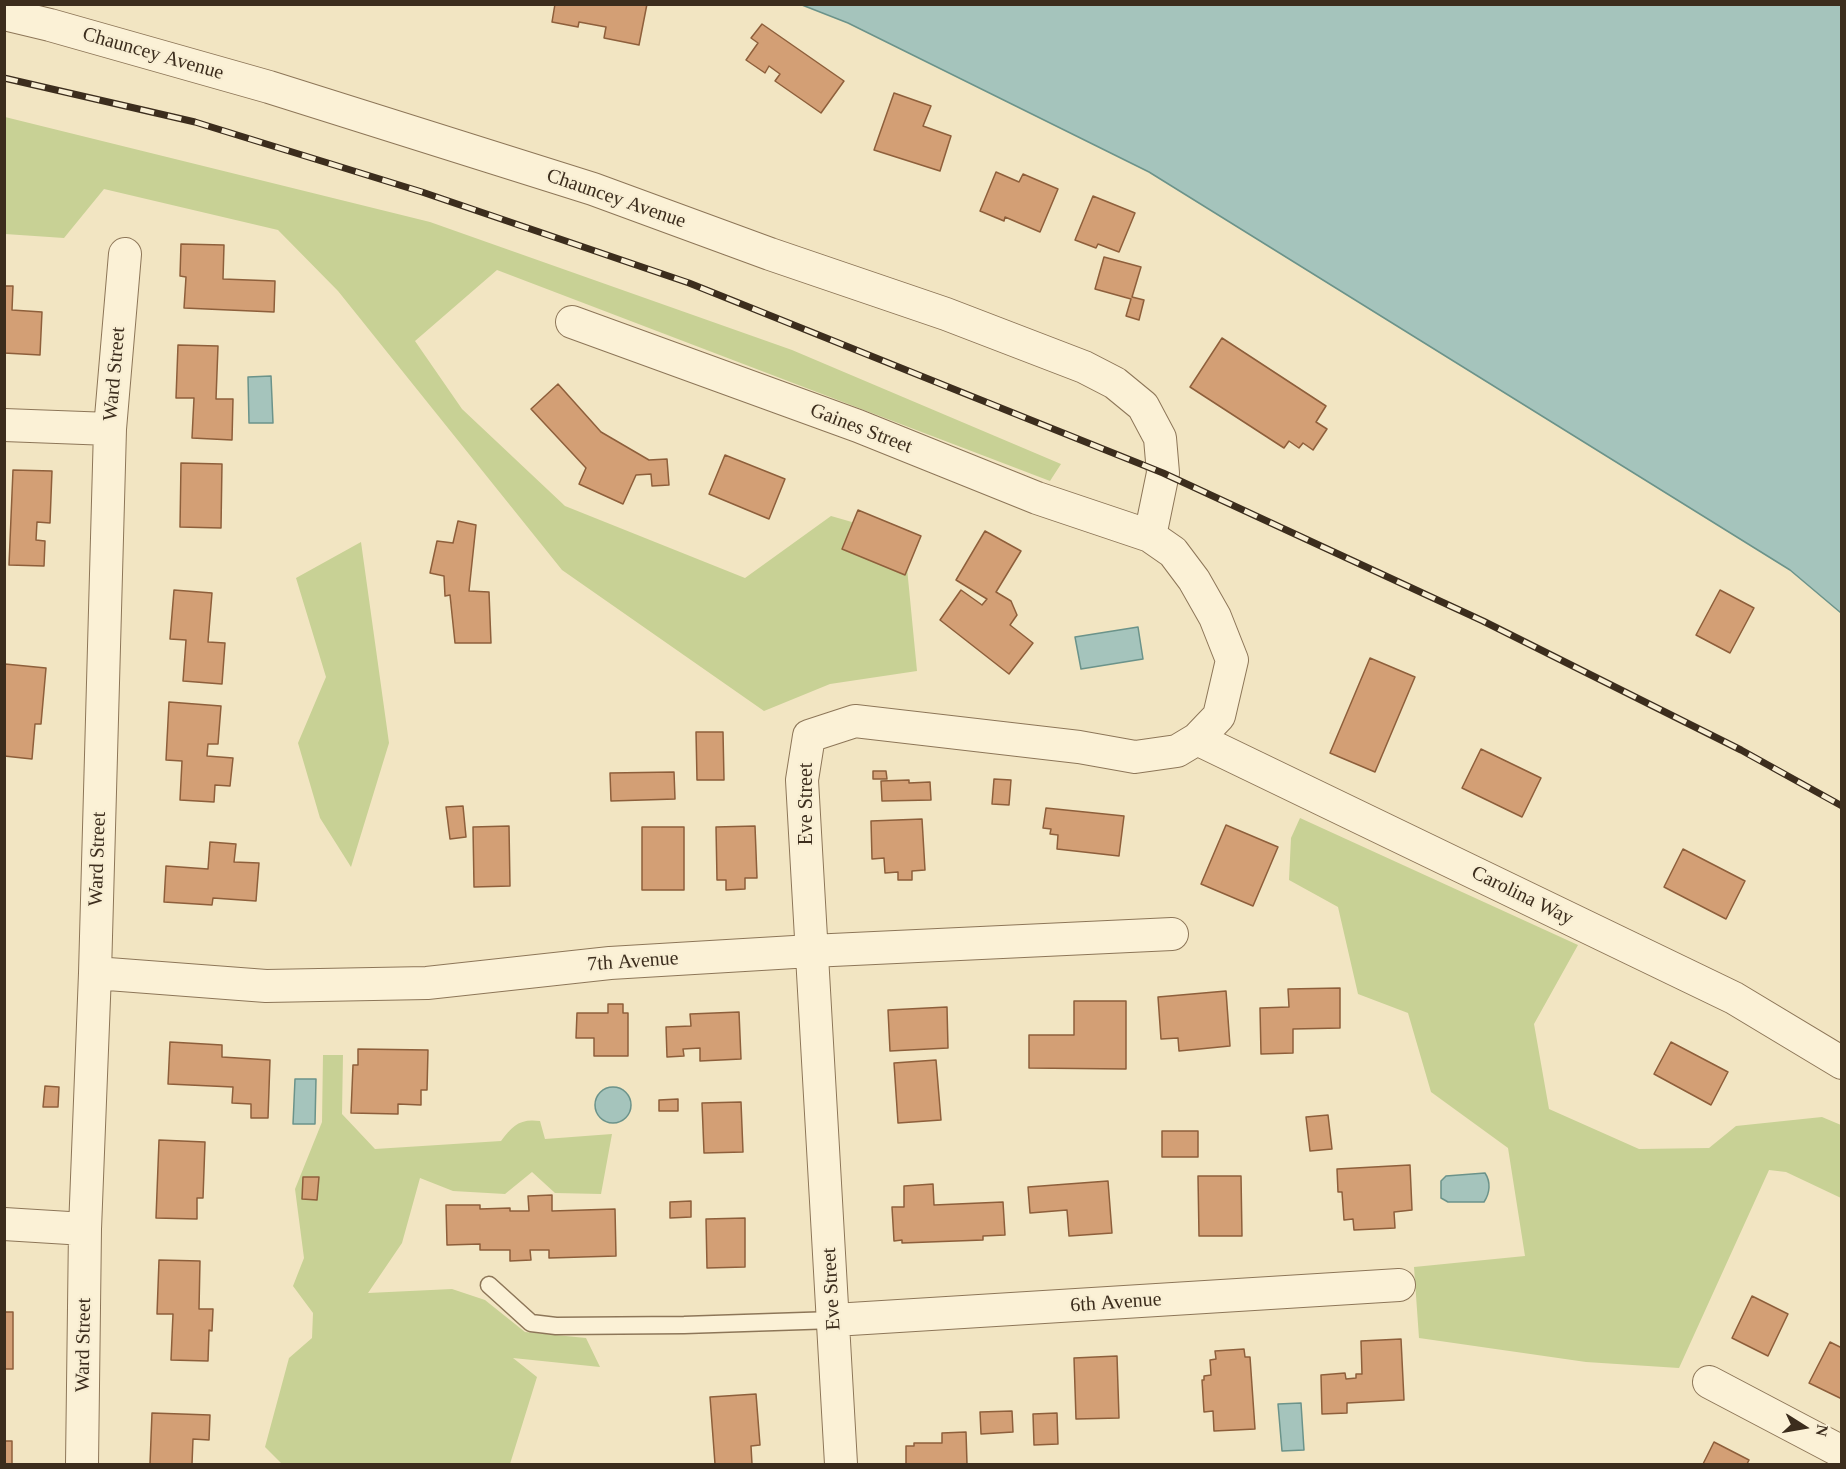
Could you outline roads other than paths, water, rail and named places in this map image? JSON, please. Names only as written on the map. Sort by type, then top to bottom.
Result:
[{"type":"street","name":"Chauncey Avenue","points":[[4,14],[62,28],[269,87],[593,189],[770,254],[946,314],[1084,367],[1115,383],[1143,406],[1160,438],[1163,473],[1150,536]]},
{"type":"street","name":"Ward Street","points":[[82,1464],[85,1229],[111,429],[125,254]]},
{"type":"street","name":"Gaines Street","points":[[572,322],[858,426],[1037,498],[1150,536]]},
{"type":"street","points":[[4,425],[111,429]]},
{"type":"street","name":"Eve Street","points":[[841,1464],[802,780],[809,736],[855,722],[1079,747],[1135,757],[1177,751],[1197,739],[1219,716],[1232,660],[1215,617],[1194,580],[1173,552],[1150,536]]},
{"type":"street","name":"Carolina Way","points":[[1197,739],[1734,998],[1842,1063]]},
{"type":"street","name":"7th Avenue","points":[[95,973],[266,986],[428,983],[610,963],[1172,934]]},
{"type":"street","points":[[4,1224],[85,1229]]},
{"type":"street","name":"6th Avenue","points":[[834,1320],[1399,1285]]},
{"type":"street","points":[[1709,1382],[1842,1452]]},
{"type":"lane","points":[[489,1285],[531,1323],[556,1326],[834,1320]]},
{"type":"water","points":[[802,5],[1841,5],[1841,613],[1790,570],[1149,172],[848,23]]},
{"type":"water","points":[[271,376],[273,423],[249,423],[248,377]]},
{"type":"water","points":[[1138,627],[1143,659],[1081,669],[1075,637]]},
{"type":"water","points":[[295,1079],[316,1079],[315,1124],[293,1124]]},
{"type":"water","points":[[613,1087],[626,1092],[631,1105],[626,1118],[613,1123],[600,1118],[595,1105],[600,1092]]},
{"type":"water","points":[[1485,1173],[1489,1188],[1484,1202],[1448,1202],[1441,1198],[1441,1181],[1446,1176]]},
{"type":"water","points":[[1301,1403],[1304,1450],[1282,1451],[1278,1404]]},
{"type":"railway","points":[[4,78],[195,122],[422,192],[689,283],[1163,473],[1483,621],[1741,750],[1842,806]]}]
